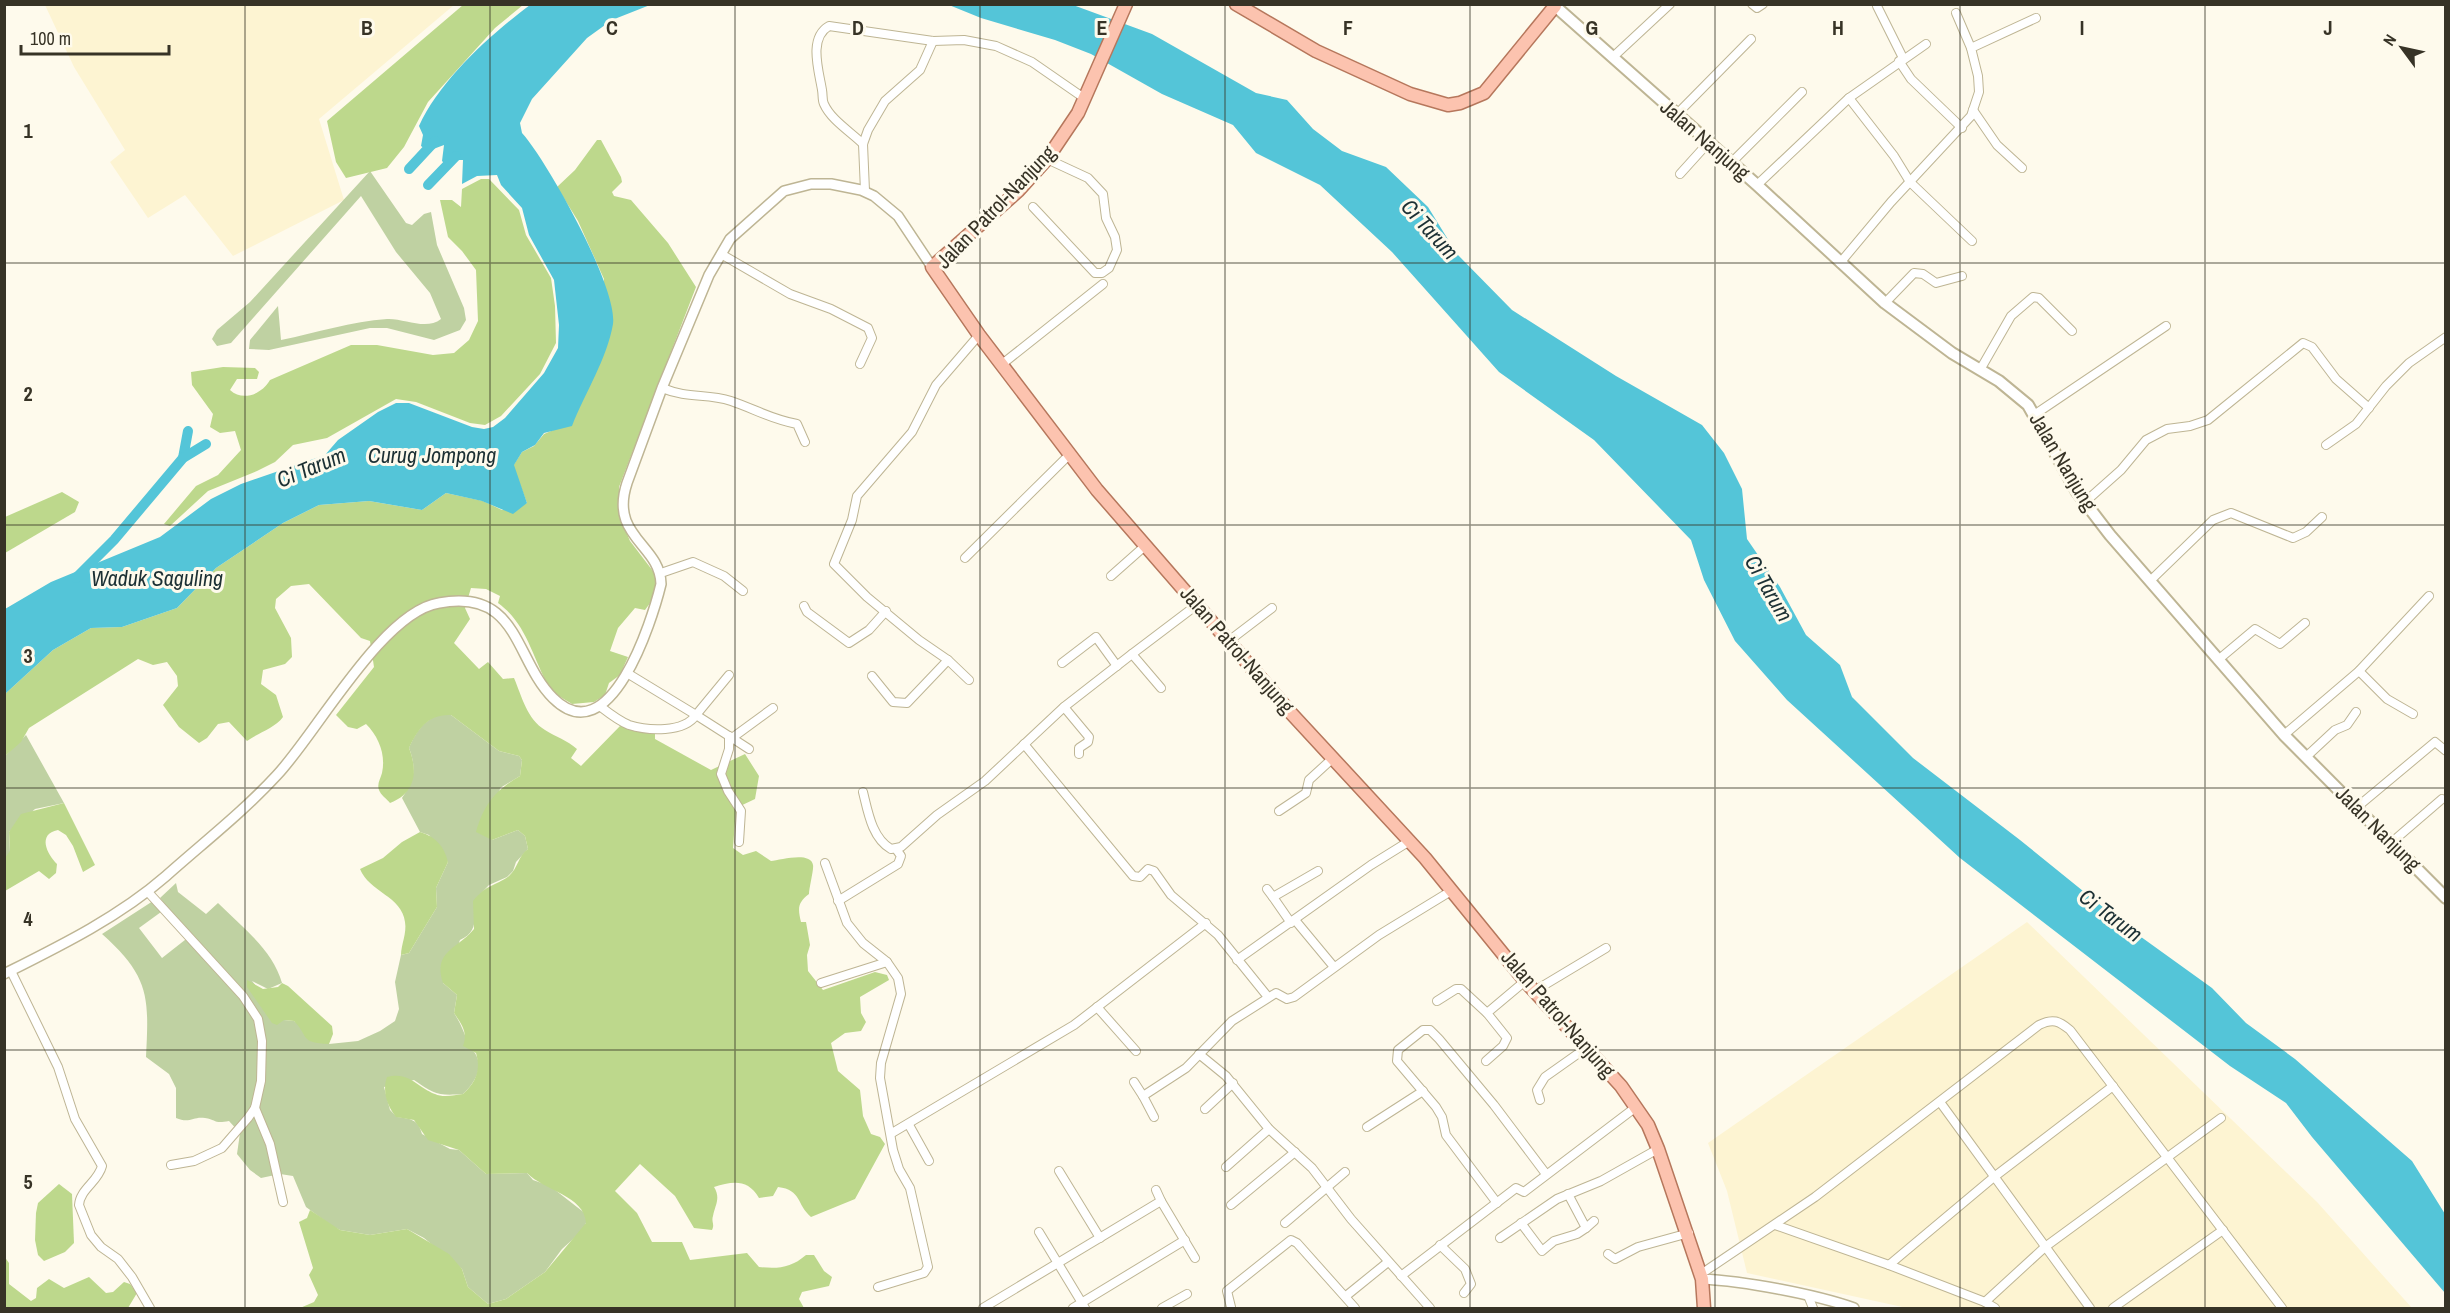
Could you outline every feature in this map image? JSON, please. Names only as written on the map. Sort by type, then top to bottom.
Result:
[{"type":"main road","name":"Jalan Patrol-Nanjung","points":[[1126,4],[1078,113],[1047,159],[1018,191],[932,267],[1001,366],[1069,455],[1451,891],[1636,1107],[1659,1149],[1689,1233],[1702,1277],[1704,1308]]},
{"type":"main road","points":[[1236,4],[1316,51],[1410,94],[1448,105],[1468,101],[1484,93],[1554,5]]},
{"type":"main road","name":"Jalan Nanjung","points":[[1554,5],[1757,185],[1885,303],[2028,405],[2085,502],[2109,535],[2151,580],[2284,735],[2445,898]]},
{"type":"street","points":[[1613,57],[1670,4]]},
{"type":"street","points":[[1752,4],[1757,8],[1763,4]]},
{"type":"street","points":[[1877,6],[1911,79],[1962,128]]},
{"type":"street","points":[[1840,263],[1910,182],[1962,128],[1973,110],[1978,84],[1971,48],[1956,14]]},
{"type":"street","points":[[1971,48],[2036,18]]},
{"type":"street","points":[[863,144],[832,116],[823,102],[817,70],[819,36],[829,26],[933,41],[964,40],[996,46],[1032,62],[1086,94]]},
{"type":"street","points":[[1676,115],[1751,39]]},
{"type":"street","points":[[865,191],[863,144],[875,115],[885,101],[920,70],[933,41]]},
{"type":"street","points":[[1757,185],[1849,98],[1901,59],[1926,44]]},
{"type":"street","points":[[1731,163],[1802,92]]},
{"type":"street","points":[[1849,98],[1894,156],[1910,182],[1972,241]]},
{"type":"street","points":[[1973,110],[1992,140],[2022,168]]},
{"type":"street","points":[[1680,174],[1708,143]]},
{"type":"street","points":[[1033,207],[1095,273],[1102,273],[1109,268],[1117,243],[1106,218],[1103,194],[1088,178],[1047,159]]},
{"type":"street","points":[[150,1308],[142,1291],[125,1268],[92,1235],[79,1205],[82,1193],[97,1179],[102,1166],[75,1119],[58,1067],[8,972],[89,930],[148,892],[273,780],[330,704],[383,641],[396,627],[423,607],[456,601],[481,605],[512,628],[546,690],[562,706],[573,710],[601,707],[610,700],[627,673],[658,596],[661,573],[632,533],[624,516],[622,504],[627,483],[662,388],[721,254],[730,239],[784,191],[811,184],[831,184],[865,191],[892,208],[932,267]]},
{"type":"street","points":[[721,254],[790,294],[831,309],[868,328],[872,338],[860,364]]},
{"type":"street","points":[[1885,303],[1914,273],[1923,274],[1936,283],[1962,276]]},
{"type":"street","points":[[1001,366],[1103,284]]},
{"type":"street","points":[[1980,370],[2011,316],[2033,297],[2039,298],[2072,331]]},
{"type":"street","points":[[2034,415],[2166,326]]},
{"type":"street","points":[[969,680],[948,660],[919,640],[848,580],[834,562],[852,520],[857,496],[912,432],[936,385],[979,335]]},
{"type":"street","points":[[2326,445],[2356,424],[2386,386],[2409,363],[2445,337]]},
{"type":"street","points":[[2085,502],[2121,470],[2146,440],[2167,429],[2190,426],[2208,420],[2303,343],[2312,347],[2336,379],[2369,408]]},
{"type":"street","points":[[662,388],[687,397],[733,402],[763,416],[797,424],[805,442]]},
{"type":"street","points":[[964,558],[1069,455]]},
{"type":"street","points":[[2151,580],[2212,520],[2222,514],[2231,513],[2293,538],[2306,532],[2322,517]]},
{"type":"street","points":[[1111,576],[1146,545]]},
{"type":"street","points":[[661,573],[693,562],[724,576],[742,591]]},
{"type":"street","points":[[2284,735],[2359,671],[2430,596]]},
{"type":"street","points":[[863,792],[872,825],[883,843],[891,849],[896,849],[937,815],[985,781],[1064,707],[1198,604]]},
{"type":"street","points":[[804,606],[807,612],[849,643],[870,630],[886,611]]},
{"type":"street","points":[[1230,640],[1272,608]]},
{"type":"street","points":[[2218,660],[2255,628],[2280,644],[2305,624]]},
{"type":"street","points":[[1062,663],[1096,637],[1117,666]]},
{"type":"street","points":[[1132,654],[1161,688]]},
{"type":"street","points":[[872,676],[893,702],[907,703],[948,660]]},
{"type":"street","points":[[2359,671],[2387,699],[2413,714]]},
{"type":"street","points":[[627,673],[749,749]]},
{"type":"street","points":[[601,707],[630,725],[650,728],[682,726],[696,715],[729,675]]},
{"type":"street","points":[[1064,707],[1089,737],[1088,741],[1079,748],[1079,754]]},
{"type":"street","points":[[730,737],[773,708]]},
{"type":"street","points":[[2306,757],[2335,730],[2347,725],[2356,712]]},
{"type":"street","points":[[730,737],[729,749],[721,774],[728,791],[741,810],[739,842]]},
{"type":"street","points":[[2356,808],[2435,742],[2445,751]]},
{"type":"street","points":[[1024,744],[1132,876],[1140,877],[1151,868],[1171,895],[1206,923],[1268,997]]},
{"type":"street","points":[[1279,811],[1306,793],[1309,780],[1333,758]]},
{"type":"street","points":[[2392,842],[2442,799]]},
{"type":"street","points":[[1237,960],[1371,865],[1408,842]]},
{"type":"street","points":[[838,901],[898,864],[901,856],[896,849]]},
{"type":"street","points":[[825,863],[838,901],[854,933],[874,953],[887,962],[898,978],[902,994],[881,1063],[880,1078],[892,1133],[893,1150],[898,1169],[910,1188],[916,1208],[928,1267],[924,1273],[879,1287]]},
{"type":"street","points":[[1273,897],[1318,871]]},
{"type":"street","points":[[1267,889],[1334,967]]},
{"type":"street","points":[[1143,1096],[1186,1068],[1232,1022],[1268,997],[1276,993],[1290,998],[1451,891]]},
{"type":"street","points":[[148,892],[243,996],[258,1019],[262,1041],[261,1080],[255,1108],[222,1148],[194,1161],[171,1165]]},
{"type":"street","points":[[892,1133],[1074,1025],[1206,923]]},
{"type":"street","points":[[1536,990],[1606,948]]},
{"type":"street","points":[[821,983],[887,962]]},
{"type":"street","points":[[1487,1013],[1526,981]]},
{"type":"street","points":[[1437,1001],[1456,989],[1461,989],[1487,1013],[1507,1040],[1485,1061]]},
{"type":"street","points":[[1097,1007],[1136,1051]]},
{"type":"street","points":[[1702,1277],[2048,1021],[2059,1021],[2070,1030],[2282,1308]]},
{"type":"street","points":[[1497,1203],[1446,1135],[1442,1117],[1399,1064],[1396,1057],[1398,1050],[1426,1029],[1439,1039],[1494,1105],[1546,1174]]},
{"type":"street","points":[[1540,1100],[1537,1090],[1545,1077],[1587,1048]]},
{"type":"street","points":[[1199,1054],[1233,1083],[1269,1129],[1312,1168],[1388,1262],[1430,1308]]},
{"type":"street","points":[[1134,1082],[1154,1118]]},
{"type":"street","points":[[1205,1109],[1233,1083]]},
{"type":"street","points":[[1889,1265],[1995,1177],[2113,1086]]},
{"type":"street","points":[[1367,1127],[1423,1091]]},
{"type":"street","points":[[1940,1102],[2090,1308]]},
{"type":"street","points":[[1401,1276],[1516,1188],[1523,1192],[1636,1107]]},
{"type":"street","points":[[255,1108],[270,1144],[284,1202]]},
{"type":"street","points":[[1985,1302],[2045,1247],[2221,1118]]},
{"type":"street","points":[[909,1125],[929,1161]]},
{"type":"street","points":[[1226,1167],[1269,1129]]},
{"type":"street","points":[[1500,1238],[1569,1194],[1601,1181],[1659,1149]]},
{"type":"street","points":[[1231,1205],[1295,1152]]},
{"type":"street","points":[[1059,1171],[1100,1238]]},
{"type":"street","points":[[1285,1223],[1346,1172]]},
{"type":"street","points":[[1156,1190],[1195,1258]]},
{"type":"street","points":[[1569,1194],[1586,1228]]},
{"type":"street","points":[[983,1308],[1161,1201]]},
{"type":"street","points":[[1521,1223],[1542,1251],[1554,1241],[1577,1234],[1594,1221]]},
{"type":"street","points":[[1775,1225],[1889,1265],[1985,1302],[1995,1308]]},
{"type":"street","points":[[2113,1308],[2223,1230]]},
{"type":"street","points":[[1039,1232],[1083,1306]]},
{"type":"street","points":[[1608,1254],[1615,1259],[1638,1247],[1689,1233]]},
{"type":"street","points":[[1073,1308],[1083,1306],[1185,1240]]},
{"type":"street","points":[[1231,1307],[1227,1290],[1292,1240],[1355,1308]]},
{"type":"street","points":[[1440,1245],[1468,1273],[1471,1284],[1464,1293]]},
{"type":"street","points":[[1346,1296],[1388,1262]]},
{"type":"street","points":[[1702,1277],[1758,1286],[1854,1308]]},
{"type":"street","points":[[1162,1308],[1187,1294]]},
{"type":"street","points":[[1809,1298],[1813,1308]]},
{"type":"shaded area","points":[[45,5],[454,5],[319,119],[344,200],[233,256],[185,195],[148,218],[110,162],[125,150],[74,67]]},
{"type":"shaded area","points":[[2027,922],[2317,1202],[2412,1308],[1907,1308],[1747,1273],[1727,1191],[1708,1143]]},
{"type":"green space","points":[[463,5],[523,5],[495,28],[428,102],[404,147],[387,168],[346,178],[336,162],[327,121]]},
{"type":"green space","points":[[597,140],[601,140],[621,177],[622,182],[612,192],[614,196],[631,200],[668,243],[696,287],[619,487],[619,515],[630,541],[659,579],[656,595],[645,610],[635,608],[618,628],[610,651],[628,657],[620,675],[609,683],[605,695],[594,702],[572,704],[551,690],[516,621],[498,603],[500,596],[486,589],[471,588],[465,608],[470,619],[454,643],[479,669],[488,662],[503,679],[514,678],[534,720],[545,730],[577,749],[571,758],[581,766],[620,726],[655,733],[655,739],[711,770],[745,754],[759,776],[755,799],[736,808],[733,848],[743,855],[756,851],[771,861],[801,857],[811,861],[813,867],[809,894],[800,903],[799,910],[801,922],[806,922],[810,945],[807,955],[808,971],[823,990],[875,972],[887,975],[889,980],[860,997],[861,1013],[866,1022],[861,1031],[845,1033],[831,1043],[838,1071],[860,1090],[863,1116],[871,1134],[880,1137],[885,1144],[855,1199],[811,1217],[791,1191],[778,1187],[773,1196],[759,1198],[750,1187],[734,1183],[714,1187],[717,1198],[712,1230],[694,1228],[675,1196],[640,1164],[615,1191],[637,1213],[652,1242],[682,1242],[690,1260],[747,1253],[759,1267],[772,1268],[784,1267],[806,1255],[814,1255],[824,1271],[832,1277],[829,1286],[802,1292],[799,1299],[804,1308],[300,1308],[314,1302],[318,1295],[309,1275],[313,1268],[299,1222],[307,1218],[310,1210],[340,1230],[370,1235],[407,1229],[449,1254],[462,1269],[468,1287],[488,1304],[506,1299],[545,1272],[586,1223],[579,1206],[527,1173],[486,1174],[459,1150],[428,1140],[414,1120],[396,1117],[385,1093],[387,1077],[401,1076],[438,1095],[463,1094],[476,1075],[478,1065],[476,1053],[463,1046],[462,1025],[454,1013],[457,995],[443,983],[441,964],[449,951],[474,929],[473,901],[487,888],[509,876],[528,849],[525,836],[518,830],[492,840],[476,832],[483,813],[492,799],[520,776],[522,760],[519,756],[499,751],[451,715],[436,717],[420,729],[409,748],[414,773],[410,787],[399,799],[390,803],[382,795],[378,785],[383,760],[375,735],[366,724],[357,729],[348,727],[336,715],[374,667],[370,641],[361,638],[309,584],[291,586],[276,599],[275,608],[291,638],[292,657],[285,664],[263,670],[261,684],[276,695],[283,717],[247,741],[229,722],[218,724],[207,738],[199,743],[179,727],[163,705],[178,686],[177,676],[167,662],[153,665],[138,659],[29,728],[21,742],[5,756],[5,694],[53,650],[91,628],[122,627],[177,608],[216,568],[283,523],[319,505],[369,501],[422,510],[446,493],[483,501],[502,510],[527,503],[513,466],[522,452],[534,446],[544,434],[563,426],[591,382],[604,279],[578,221],[557,187],[575,170]]},
{"type":"green space","points":[[370,171],[406,223],[412,225],[424,214],[431,212],[437,245],[464,308],[466,320],[460,330],[434,340],[387,328],[370,328],[269,350],[249,349],[250,340],[278,306],[281,340],[374,320],[394,319],[429,324],[441,319],[430,293],[396,252],[361,196],[231,343],[217,346],[212,339],[217,330],[250,302]]},
{"type":"green space","points":[[481,179],[489,179],[519,210],[526,235],[551,278],[555,306],[556,343],[540,374],[501,416],[485,425],[470,423],[416,402],[396,399],[327,438],[293,445],[275,462],[208,491],[170,526],[164,524],[196,486],[218,475],[241,450],[235,431],[220,433],[210,427],[213,414],[192,385],[191,372],[223,367],[255,368],[259,372],[257,379],[237,379],[230,390],[235,394],[246,396],[262,389],[270,380],[351,345],[377,345],[433,355],[454,353],[469,340],[478,321],[476,270],[448,237],[440,200],[452,200],[461,207],[462,189]]},
{"type":"green space","points":[[62,492],[79,502],[75,512],[5,553],[5,517]]},
{"type":"green space","points":[[442,714],[451,715],[499,751],[519,756],[522,760],[520,776],[500,788],[492,840],[518,830],[525,836],[528,849],[516,862],[513,871],[507,877],[489,885],[474,901],[473,929],[460,940],[443,983],[457,995],[454,1013],[478,1060],[479,1066],[474,1081],[463,1094],[455,1095],[437,1093],[414,1080],[384,1087],[390,1110],[397,1117],[410,1119],[416,1123],[422,1134],[450,1149],[459,1150],[486,1174],[527,1173],[533,1180],[550,1186],[586,1214],[586,1223],[582,1231],[562,1249],[545,1272],[506,1299],[488,1304],[468,1287],[462,1269],[424,1238],[407,1229],[370,1235],[340,1230],[306,1207],[293,1176],[280,1174],[261,1178],[250,1170],[237,1154],[240,1133],[229,1121],[176,1118],[176,1088],[169,1074],[146,1057],[146,1003],[138,976],[118,949],[102,934],[153,901],[161,912],[139,928],[162,958],[190,936],[160,898],[176,883],[178,892],[206,914],[218,903],[272,960],[282,983],[268,989],[252,981],[284,1020],[294,1021],[329,1044],[358,1041],[380,1031],[395,1021],[399,1009],[395,982],[401,955],[409,953],[437,907],[436,888],[448,862],[429,835],[420,832],[402,798],[413,774],[413,762],[409,748],[425,723]]},
{"type":"green space","points":[[26,735],[64,803],[35,809],[9,832],[10,852],[6,859],[5,756]]},
{"type":"green space","points":[[64,803],[95,865],[83,872],[73,846],[66,835],[58,830],[52,832],[46,840],[47,850],[57,864],[56,873],[49,879],[39,871],[5,891],[5,858],[10,851],[9,832],[21,814]]},
{"type":"green space","points":[[420,832],[438,843],[448,862],[436,888],[437,907],[409,953],[401,955],[405,935],[403,913],[392,900],[364,877],[360,869],[383,858],[402,842]]},
{"type":"green space","points":[[247,980],[263,989],[278,987],[282,983],[288,986],[332,1026],[333,1034],[329,1044],[309,1040],[294,1021],[284,1020],[277,1025],[272,1023],[247,987]]},
{"type":"green space","points":[[59,1184],[72,1194],[74,1243],[65,1252],[44,1261],[38,1255],[35,1240],[36,1213],[38,1203]]},
{"type":"green space","points":[[4,1256],[9,1263],[9,1284],[31,1301],[36,1298],[37,1288],[49,1279],[64,1288],[89,1277],[106,1293],[113,1292],[124,1282],[130,1284],[137,1293],[128,1308],[5,1308]]},
{"type":"water","points":[[530,5],[650,5],[612,20],[587,38],[532,99],[520,123],[522,133],[534,148],[564,197],[593,255],[612,307],[613,324],[601,363],[572,426],[544,433],[535,445],[522,452],[514,465],[527,503],[513,514],[482,501],[446,493],[422,510],[369,501],[319,505],[283,523],[216,568],[177,608],[122,627],[91,628],[53,650],[5,694],[5,609],[51,582],[160,537],[211,499],[241,484],[325,455],[338,440],[378,412],[396,403],[409,403],[472,427],[484,429],[493,427],[505,418],[544,373],[558,348],[559,325],[554,280],[529,235],[522,208],[501,185],[497,175],[477,176],[462,184],[463,160],[456,160],[449,168],[442,161],[444,145],[428,151],[421,146],[423,135],[419,126],[428,109],[453,75],[483,44]]},
{"type":"water","name":"Ci Tarum","points":[[949,5],[1073,5],[1152,34],[1256,93],[1287,100],[1313,129],[1342,151],[1386,167],[1428,207],[1457,254],[1512,310],[1616,376],[1702,425],[1724,453],[1742,489],[1747,539],[1780,587],[1806,635],[1840,665],[1852,697],[1913,758],[2020,840],[2130,929],[2212,988],[2246,1023],[2295,1059],[2412,1161],[2445,1214],[2445,1293],[2312,1137],[2286,1103],[2230,1066],[1960,858],[1787,700],[1735,641],[1704,580],[1691,540],[1594,440],[1499,372],[1392,252],[1320,185],[1256,153],[1233,125],[1162,94],[1091,54],[1055,40],[981,18]]},
{"type":"waterway","points":[[409,169],[435,141]]},
{"type":"waterway","points":[[428,185],[456,156]]},
{"type":"waterway","points":[[183,458],[188,431]]},
{"type":"waterway","name":"Waduk Saguling","points":[[76,578],[114,540],[183,458],[206,444]]},
{"type":"water label","name":"Curug Jompong","points":[[432,455]]}]
